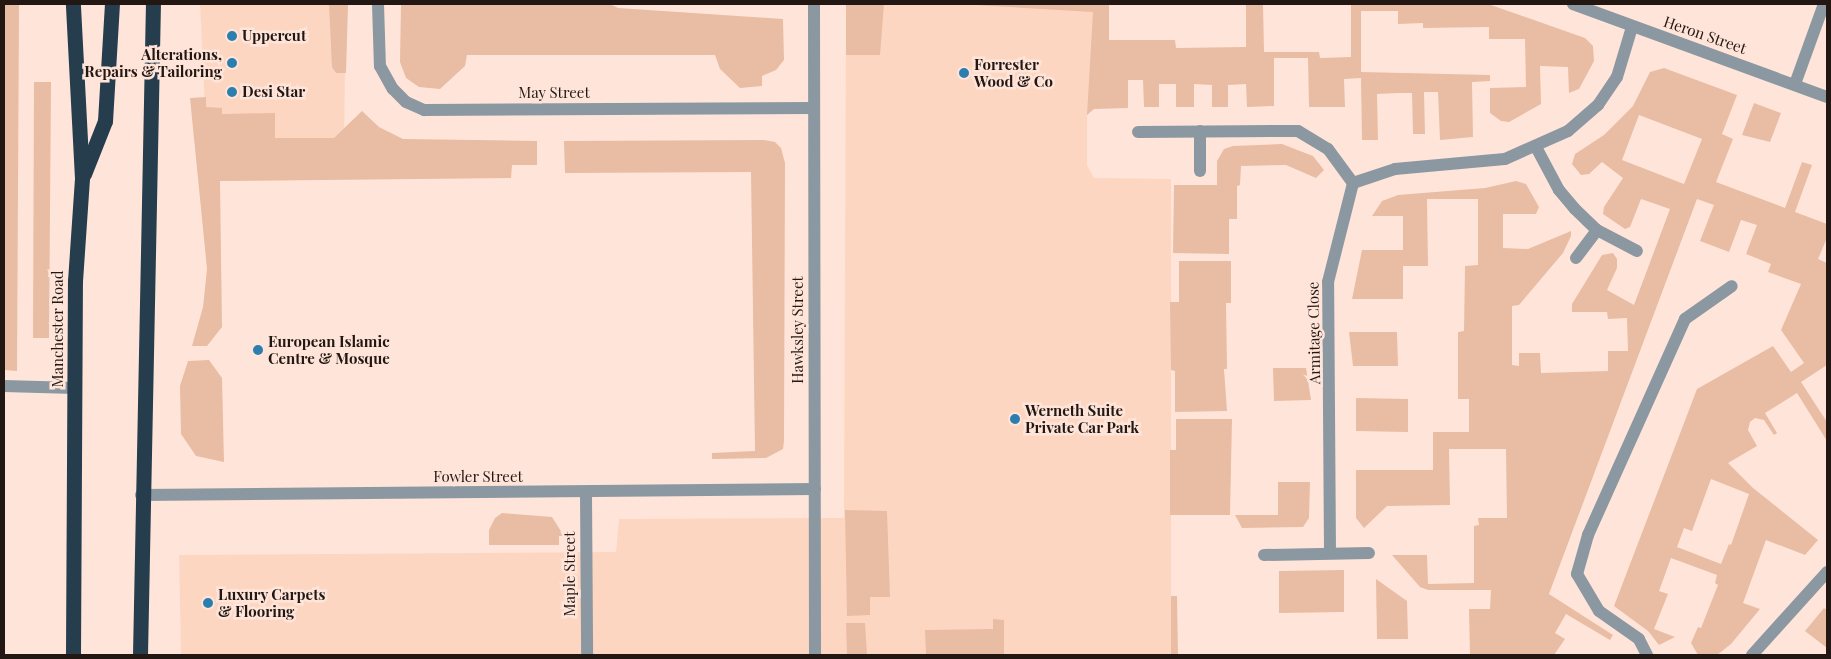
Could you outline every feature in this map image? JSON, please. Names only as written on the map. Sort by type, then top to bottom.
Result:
[{"type":"highway","name":"Manchester Road","points":[[73,4],[82,178],[75,281],[73,655]]},
{"type":"highway","points":[[82,178],[105,120],[112,4]]},
{"type":"highway","points":[[140,655],[153,4]]},
{"type":"street","name":"May Street","points":[[378,4],[380,66],[393,89],[406,102],[424,110],[812,108]]},
{"type":"street","name":"Hawksley Street","points":[[814,4],[812,108],[815,655]]},
{"type":"street","name":"Heron Street","points":[[1573,4],[1827,97]]},
{"type":"street","points":[[1795,84],[1824,4]]},
{"type":"street","points":[[1138,132],[1298,131],[1328,149],[1353,183],[1395,169],[1505,159],[1536,147],[1568,131],[1598,105],[1617,77],[1632,26]]},
{"type":"street","points":[[1200,131],[1200,170]]},
{"type":"street","points":[[1536,147],[1559,190],[1597,230],[1637,251]]},
{"type":"street","name":"Armitage Close","points":[[1330,553],[1328,282],[1353,183]]},
{"type":"street","points":[[1576,258],[1597,230]]},
{"type":"street","points":[[1648,655],[1639,639],[1599,611],[1577,574],[1588,535],[1686,319],[1732,286]]},
{"type":"street","points":[[4,386],[75,388]]},
{"type":"street","name":"Fowler Street","points":[[142,495],[586,493],[815,488]]},
{"type":"street","name":"Maple Street","points":[[586,493],[587,655]]},
{"type":"street","points":[[1264,555],[1369,553]]},
{"type":"street","points":[[1752,655],[1827,572]]},
{"type":"shaded area","points":[[5,4],[19,4],[17,371],[4,370]]},
{"type":"shaded area","points":[[200,4],[346,4],[344,144],[207,149]]},
{"type":"shaded area","points":[[329,4],[348,4],[346,73],[336,73],[332,67]]},
{"type":"shaded area","points":[[401,4],[610,4],[618,8],[783,19],[784,60],[776,70],[762,76],[762,86],[740,88],[720,69],[715,55],[467,55],[465,66],[440,89],[419,87],[406,78],[400,62]]},
{"type":"shaded area","points":[[846,4],[1100,4],[1094,109],[1087,115],[1087,165],[1094,178],[1171,179],[1171,655],[181,655],[179,555],[616,552],[619,519],[844,518]]},
{"type":"shaded area","points":[[846,4],[884,4],[880,55],[846,55]]},
{"type":"shaded area","points":[[959,4],[1109,4],[1109,40],[1175,40],[1176,48],[1246,47],[1246,4],[1263,4],[1264,52],[1319,52],[1320,58],[1351,57],[1351,4],[1488,4],[1585,38],[1593,46],[1594,61],[1579,89],[1569,93],[1568,67],[1540,66],[1541,104],[1509,122],[1501,121],[1490,113],[1490,88],[1526,87],[1525,39],[1489,39],[1489,27],[1423,28],[1423,23],[1398,24],[1398,11],[1361,11],[1361,72],[1490,75],[1490,81],[1472,82],[1473,137],[1440,140],[1438,92],[1424,92],[1425,134],[1413,134],[1412,93],[1377,94],[1378,140],[1362,140],[1361,78],[1344,79],[1345,107],[1309,107],[1308,58],[1274,58],[1274,106],[1247,107],[1246,84],[1228,85],[1228,107],[1212,107],[1212,85],[1194,84],[1194,107],[1176,107],[1176,84],[1159,84],[1159,107],[1144,107],[1143,80],[1128,80],[1128,108],[1094,109],[1087,115],[1093,12]]},
{"type":"shaded area","points":[[1664,68],[1737,95],[1722,134],[1733,139],[1716,182],[1785,208],[1802,162],[1812,165],[1795,212],[1827,224],[1827,238],[1818,259],[1827,263],[1827,365],[1801,382],[1827,422],[1827,441],[1797,393],[1765,413],[1777,433],[1774,435],[1764,420],[1755,418],[1750,422],[1748,430],[1757,446],[1728,463],[1753,488],[1818,540],[1805,555],[1766,540],[1743,603],[1760,609],[1731,644],[1717,655],[1698,655],[1691,643],[1698,627],[1701,628],[1718,585],[1715,583],[1717,575],[1671,558],[1659,591],[1668,594],[1654,629],[1675,637],[1659,645],[1648,631],[1614,606],[1697,389],[1773,346],[1791,372],[1804,363],[1781,330],[1801,284],[1768,272],[1771,264],[1746,254],[1757,225],[1741,220],[1729,252],[1700,241],[1714,205],[1697,199],[1549,594],[1613,635],[1610,640],[1566,614],[1555,633],[1565,639],[1554,655],[1470,655],[1469,609],[1490,609],[1491,590],[1428,590],[1420,587],[1392,555],[1427,555],[1428,584],[1474,583],[1474,526],[1479,525],[1478,518],[1507,518],[1506,449],[1449,449],[1450,505],[1387,506],[1364,528],[1356,518],[1356,470],[1433,470],[1433,432],[1469,432],[1469,399],[1458,399],[1458,332],[1464,331],[1465,266],[1478,265],[1478,199],[1427,199],[1428,266],[1403,266],[1403,299],[1352,299],[1362,250],[1403,250],[1403,216],[1372,216],[1382,201],[1398,195],[1485,188],[1516,181],[1526,184],[1539,207],[1536,214],[1503,214],[1503,248],[1528,249],[1571,231],[1571,236],[1563,253],[1519,305],[1512,306],[1512,365],[1519,366],[1519,353],[1540,353],[1541,373],[1608,371],[1608,351],[1628,351],[1627,318],[1608,319],[1607,312],[1572,312],[1572,304],[1602,255],[1613,253],[1617,259],[1617,268],[1607,290],[1634,305],[1670,209],[1641,199],[1630,227],[1625,229],[1603,214],[1604,207],[1623,178],[1602,162],[1589,174],[1581,175],[1572,164],[1575,154],[1604,135],[1633,106],[1650,72]],"holes":[[[1639,115],[1702,139],[1684,184],[1622,160]],[[1711,479],[1749,494],[1731,545],[1729,544],[1721,564],[1677,547],[1684,528],[1692,531]]]},
{"type":"shaded area","points":[[34,82],[51,82],[49,338],[33,338]]},
{"type":"shaded area","points":[[206,97],[206,107],[222,108],[222,114],[275,113],[275,138],[334,138],[362,111],[379,127],[403,139],[537,141],[537,165],[512,165],[511,178],[220,181],[222,327],[207,346],[192,346],[203,307],[207,269],[190,98]]},
{"type":"shaded area","points":[[1754,103],[1781,113],[1770,142],[1742,135]]},
{"type":"shaded area","points":[[764,140],[775,142],[781,148],[785,163],[783,449],[766,458],[712,459],[712,453],[755,451],[751,172],[565,173],[564,141]]},
{"type":"shaded area","points":[[1282,144],[1313,156],[1324,170],[1316,178],[1286,165],[1241,166],[1240,185],[1237,186],[1237,219],[1229,219],[1229,254],[1173,253],[1174,185],[1217,185],[1217,161],[1224,149],[1233,146]]},
{"type":"shaded area","points":[[1179,261],[1231,261],[1231,303],[1226,303],[1227,369],[1224,369],[1227,411],[1175,412],[1175,371],[1171,370],[1170,302],[1179,302]]},
{"type":"shaded area","points":[[1349,332],[1397,332],[1398,366],[1353,366]]},
{"type":"shaded area","points":[[209,360],[222,378],[224,462],[196,456],[181,434],[180,386],[188,361]]},
{"type":"shaded area","points":[[1273,368],[1306,368],[1311,400],[1274,401]]},
{"type":"shaded area","points":[[1356,398],[1408,399],[1408,432],[1356,431]]},
{"type":"shaded area","points":[[1176,419],[1232,419],[1230,515],[1170,515],[1170,450],[1176,450]]},
{"type":"shaded area","points":[[1278,482],[1310,482],[1309,518],[1303,527],[1242,528],[1235,515],[1278,515]]},
{"type":"shaded area","points":[[845,510],[887,511],[890,597],[870,597],[870,615],[847,616]]},
{"type":"shaded area","points":[[502,513],[552,517],[564,536],[559,536],[559,545],[489,545],[489,530],[495,518]]},
{"type":"shaded area","points":[[1344,570],[1344,612],[1279,613],[1279,571]]},
{"type":"shaded area","points":[[1376,579],[1407,601],[1408,639],[1377,639]]},
{"type":"shaded area","points":[[1171,596],[1177,596],[1178,655],[1171,655]]},
{"type":"shaded area","points":[[1824,608],[1827,610],[1827,648],[1805,631]]},
{"type":"shaded area","points":[[993,619],[1004,620],[1004,655],[926,655],[925,630],[993,629]]},
{"type":"shaded area","points":[[846,623],[865,623],[867,655],[847,655]]},
{"type":"place","name":"Uppercut","points":[[232,36]]},
{"type":"place","name":"Alterations, Repairs & Tailoring","points":[[232,63]]},
{"type":"place","name":"Forrester Wood & Co","points":[[964,73]]},
{"type":"place","name":"Desi Star","points":[[232,92]]},
{"type":"place","name":"European Islamic Centre & Mosque","points":[[258,350]]},
{"type":"place","name":"Werneth Suite Private Car Park","points":[[1015,419]]},
{"type":"place","name":"Luxury Carpets & Flooring","points":[[208,603]]}]
